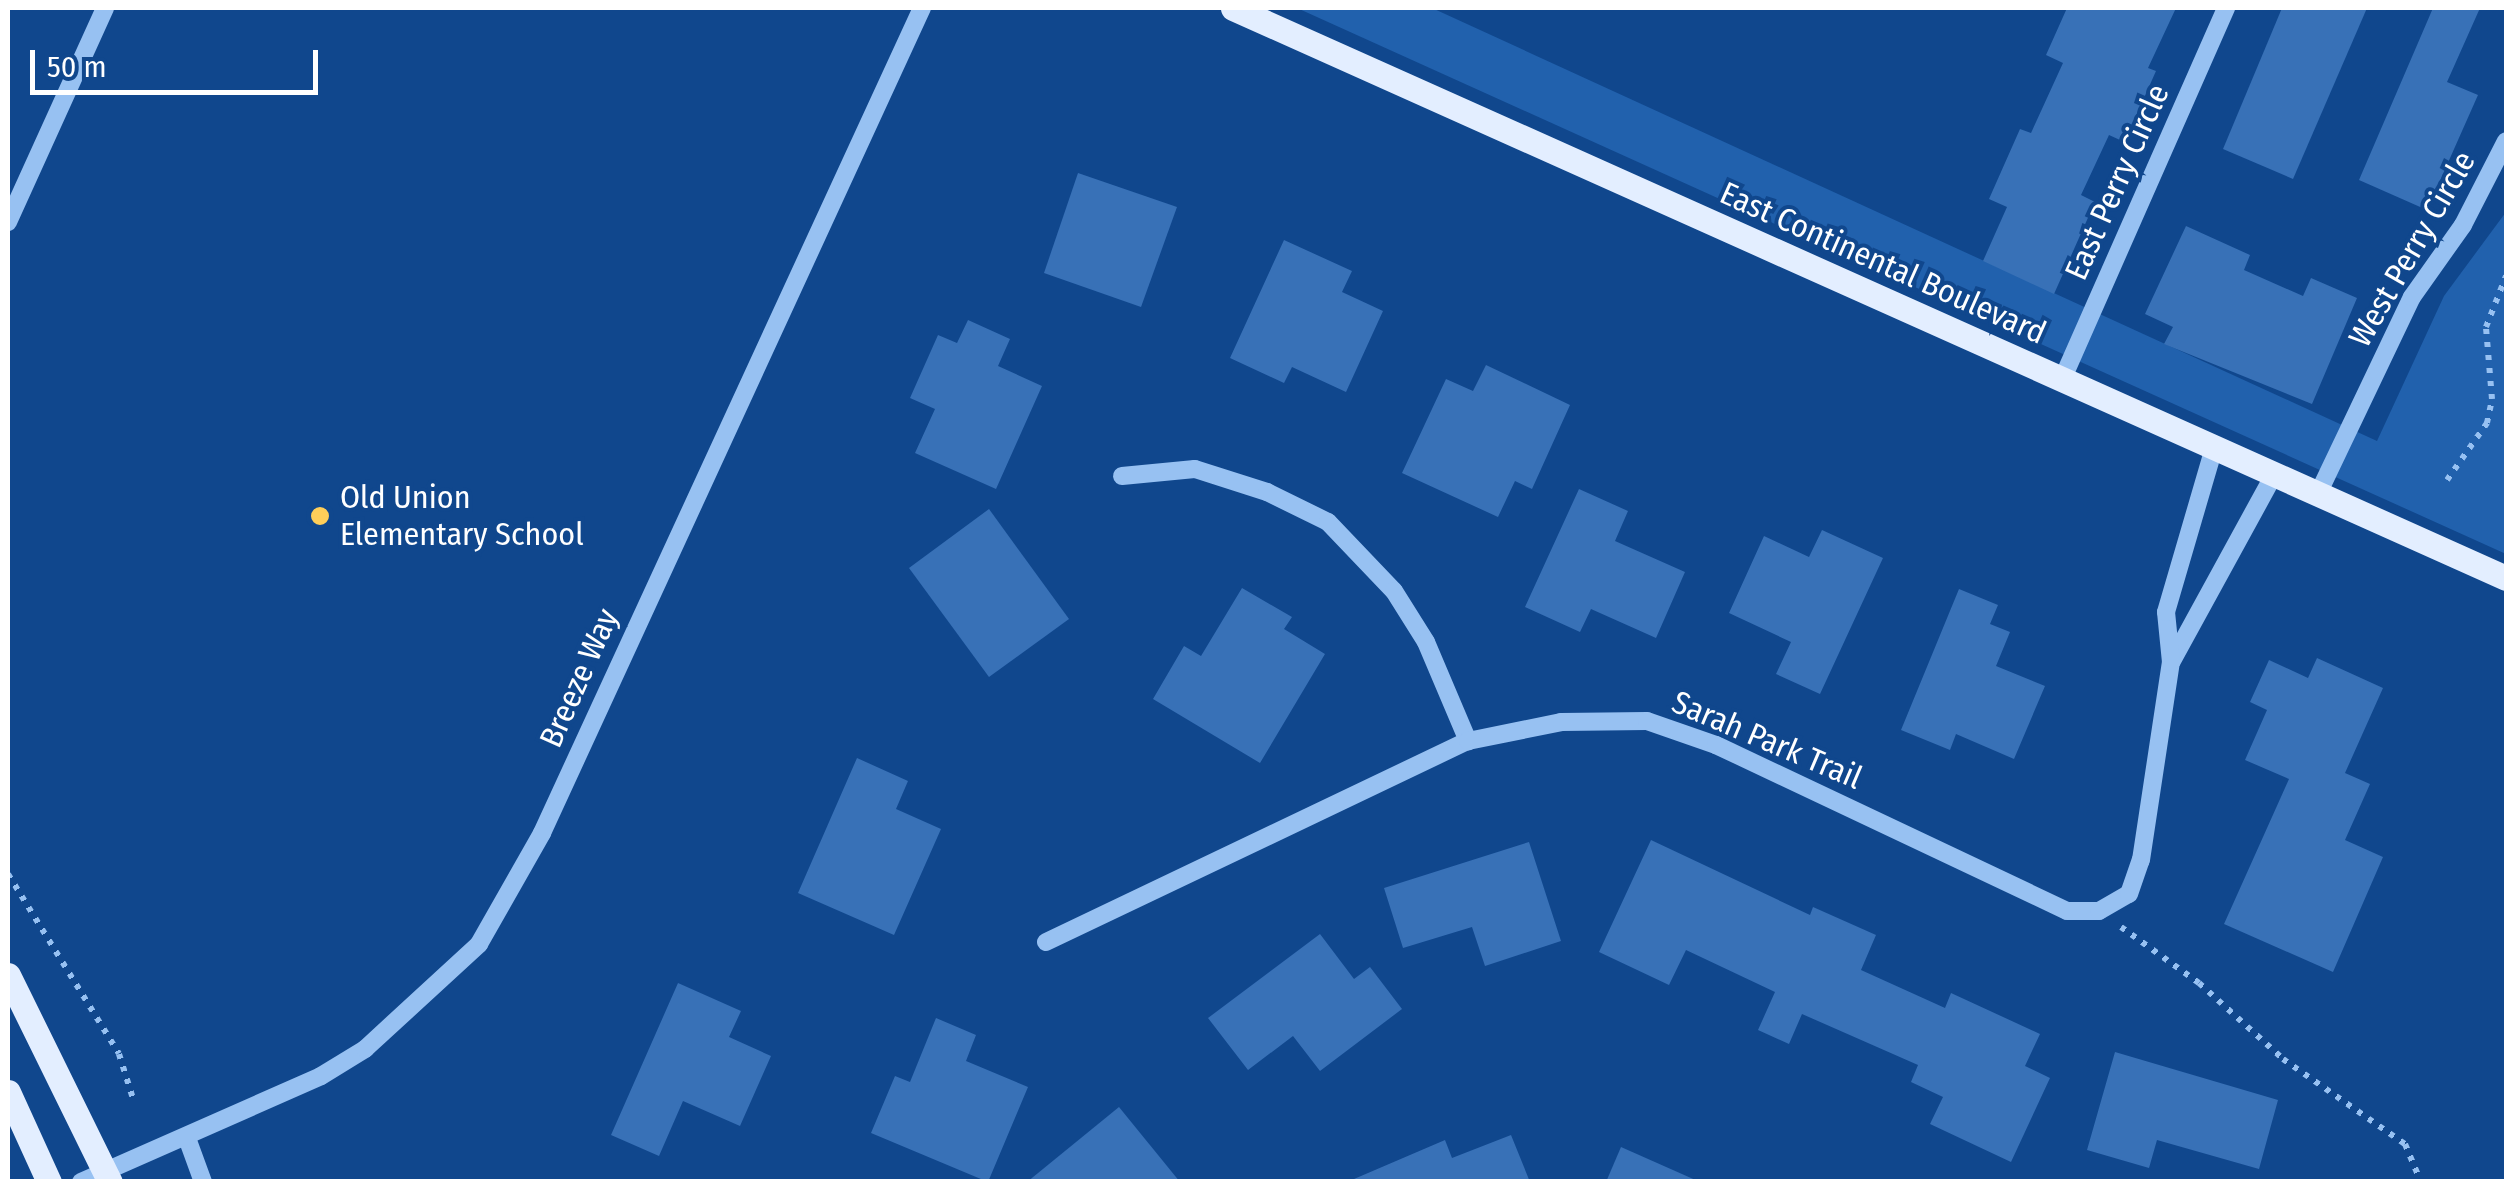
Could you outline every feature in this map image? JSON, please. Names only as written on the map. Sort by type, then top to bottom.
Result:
[{"type":"main road","name":"East Continental Boulevard","points":[[1233,8],[2506,578]]},
{"type":"main road","points":[[8,976],[109,1177]]},
{"type":"main road","points":[[8,1092],[49,1182]]},
{"type":"street","points":[[8,222],[105,8]]},
{"type":"street","name":"Breeze Way","points":[[81,1182],[109,1177],[272,1102],[366,1049],[479,944],[542,833],[922,8]]},
{"type":"street","name":"East Perry Circle","points":[[2062,380],[2226,8]]},
{"type":"street","name":"West Perry Circle","points":[[2318,494],[2412,296],[2464,225],[2506,141]]},
{"type":"street","points":[[2099,911],[2129,894],[2140,860],[2171,662],[2166,612],[2214,448]]},
{"type":"street","points":[[1122,476],[1195,469],[1267,492],[1328,522],[1402,604],[1426,642],[1468,741]]},
{"type":"street","points":[[2171,662],[2274,475]]},
{"type":"street","name":"Sarah Park Trail","points":[[1046,942],[1468,741],[1561,722],[1647,721],[1716,744],[2067,911],[2099,911]]},
{"type":"street","points":[[187,1138],[203,1182]]},
{"type":"path","points":[[2447,480],[2486,424],[2492,398],[2486,327],[2506,276]]},
{"type":"path","points":[[8,874],[119,1054],[134,1102]]},
{"type":"path","points":[[2099,911],[2199,984],[2283,1058],[2405,1144],[2422,1182]]},
{"type":"shaded area","points":[[1297,8],[1432,8],[2377,441],[2444,296],[2506,212],[2506,554]]},
{"type":"building","points":[[2067,8],[2176,8],[2148,68],[2156,71],[2132,125],[2127,123],[2120,140],[2109,135],[2081,195],[2095,202],[2054,294],[1983,261],[2007,207],[1989,199],[2020,129],[2031,133],[2063,63],[2046,55]]},
{"type":"building","points":[[2282,8],[2367,8],[2293,179],[2223,149]]},
{"type":"building","points":[[2433,8],[2480,8],[2447,82],[2478,95],[2427,210],[2359,180]]},
{"type":"building","points":[[1078,173],[1177,207],[1141,307],[1044,273]]},
{"type":"building","points":[[2186,226],[2250,255],[2244,270],[2303,296],[2311,278],[2357,298],[2312,404],[2164,344],[2173,327],[2145,314]]},
{"type":"building","points":[[1284,240],[1352,271],[1342,292],[1383,311],[1346,392],[1292,367],[1284,383],[1230,358]]},
{"type":"building","points":[[968,320],[1010,339],[998,366],[1042,386],[996,489],[915,453],[935,409],[910,398],[938,335],[957,343]]},
{"type":"building","points":[[1486,365],[1570,405],[1532,489],[1515,481],[1498,517],[1402,473],[1446,379],[1473,391]]},
{"type":"building","points":[[1579,489],[1628,511],[1615,541],[1685,572],[1656,638],[1591,609],[1580,632],[1525,607]]},
{"type":"building","points":[[989,509],[1069,619],[989,677],[909,568]]},
{"type":"building","points":[[1822,530],[1883,558],[1820,694],[1776,674],[1791,642],[1729,613],[1764,536],[1809,557]]},
{"type":"building","points":[[1242,588],[1292,617],[1284,629],[1325,654],[1260,763],[1153,699],[1184,646],[1201,656]]},
{"type":"building","points":[[1959,589],[1998,605],[1990,624],[2010,632],[1996,666],[2045,686],[2014,759],[1956,734],[1950,750],[1901,730]]},
{"type":"building","points":[[2317,658],[2383,688],[2345,773],[2370,784],[2345,840],[2383,857],[2333,972],[2224,924],[2289,779],[2245,760],[2267,710],[2250,702],[2269,660],[2308,678]]},
{"type":"building","points":[[857,758],[908,781],[896,809],[941,829],[894,935],[798,893]]},
{"type":"building","points":[[1651,840],[1810,915],[1813,907],[1876,935],[1861,970],[1945,1008],[1951,993],[2040,1034],[2025,1066],[2050,1078],[2011,1162],[1930,1124],[1943,1097],[1911,1082],[1918,1065],[1802,1014],[1789,1044],[1758,1030],[1775,992],[1686,950],[1669,985],[1599,952]]},
{"type":"building","points":[[1529,842],[1561,941],[1485,966],[1472,927],[1403,948],[1384,888]]},
{"type":"building","points":[[1320,934],[1354,979],[1370,967],[1402,1009],[1320,1071],[1293,1036],[1248,1070],[1208,1018]]},
{"type":"building","points":[[678,983],[741,1011],[729,1037],[771,1056],[740,1126],[683,1101],[659,1156],[611,1135]]},
{"type":"building","points":[[936,1018],[976,1035],[966,1061],[1028,1087],[988,1182],[871,1133],[895,1076],[910,1082]]},
{"type":"building","points":[[2115,1052],[2278,1100],[2259,1169],[2157,1140],[2149,1168],[2087,1150]]},
{"type":"building","points":[[1119,1107],[1180,1182],[1027,1182]]},
{"type":"building","points":[[1511,1135],[1530,1182],[1347,1182],[1445,1140],[1452,1158]]},
{"type":"building","points":[[1621,1147],[1700,1182],[1606,1182]]},
{"type":"place","name":"Old Union Elementary School","points":[[320,516]]}]
